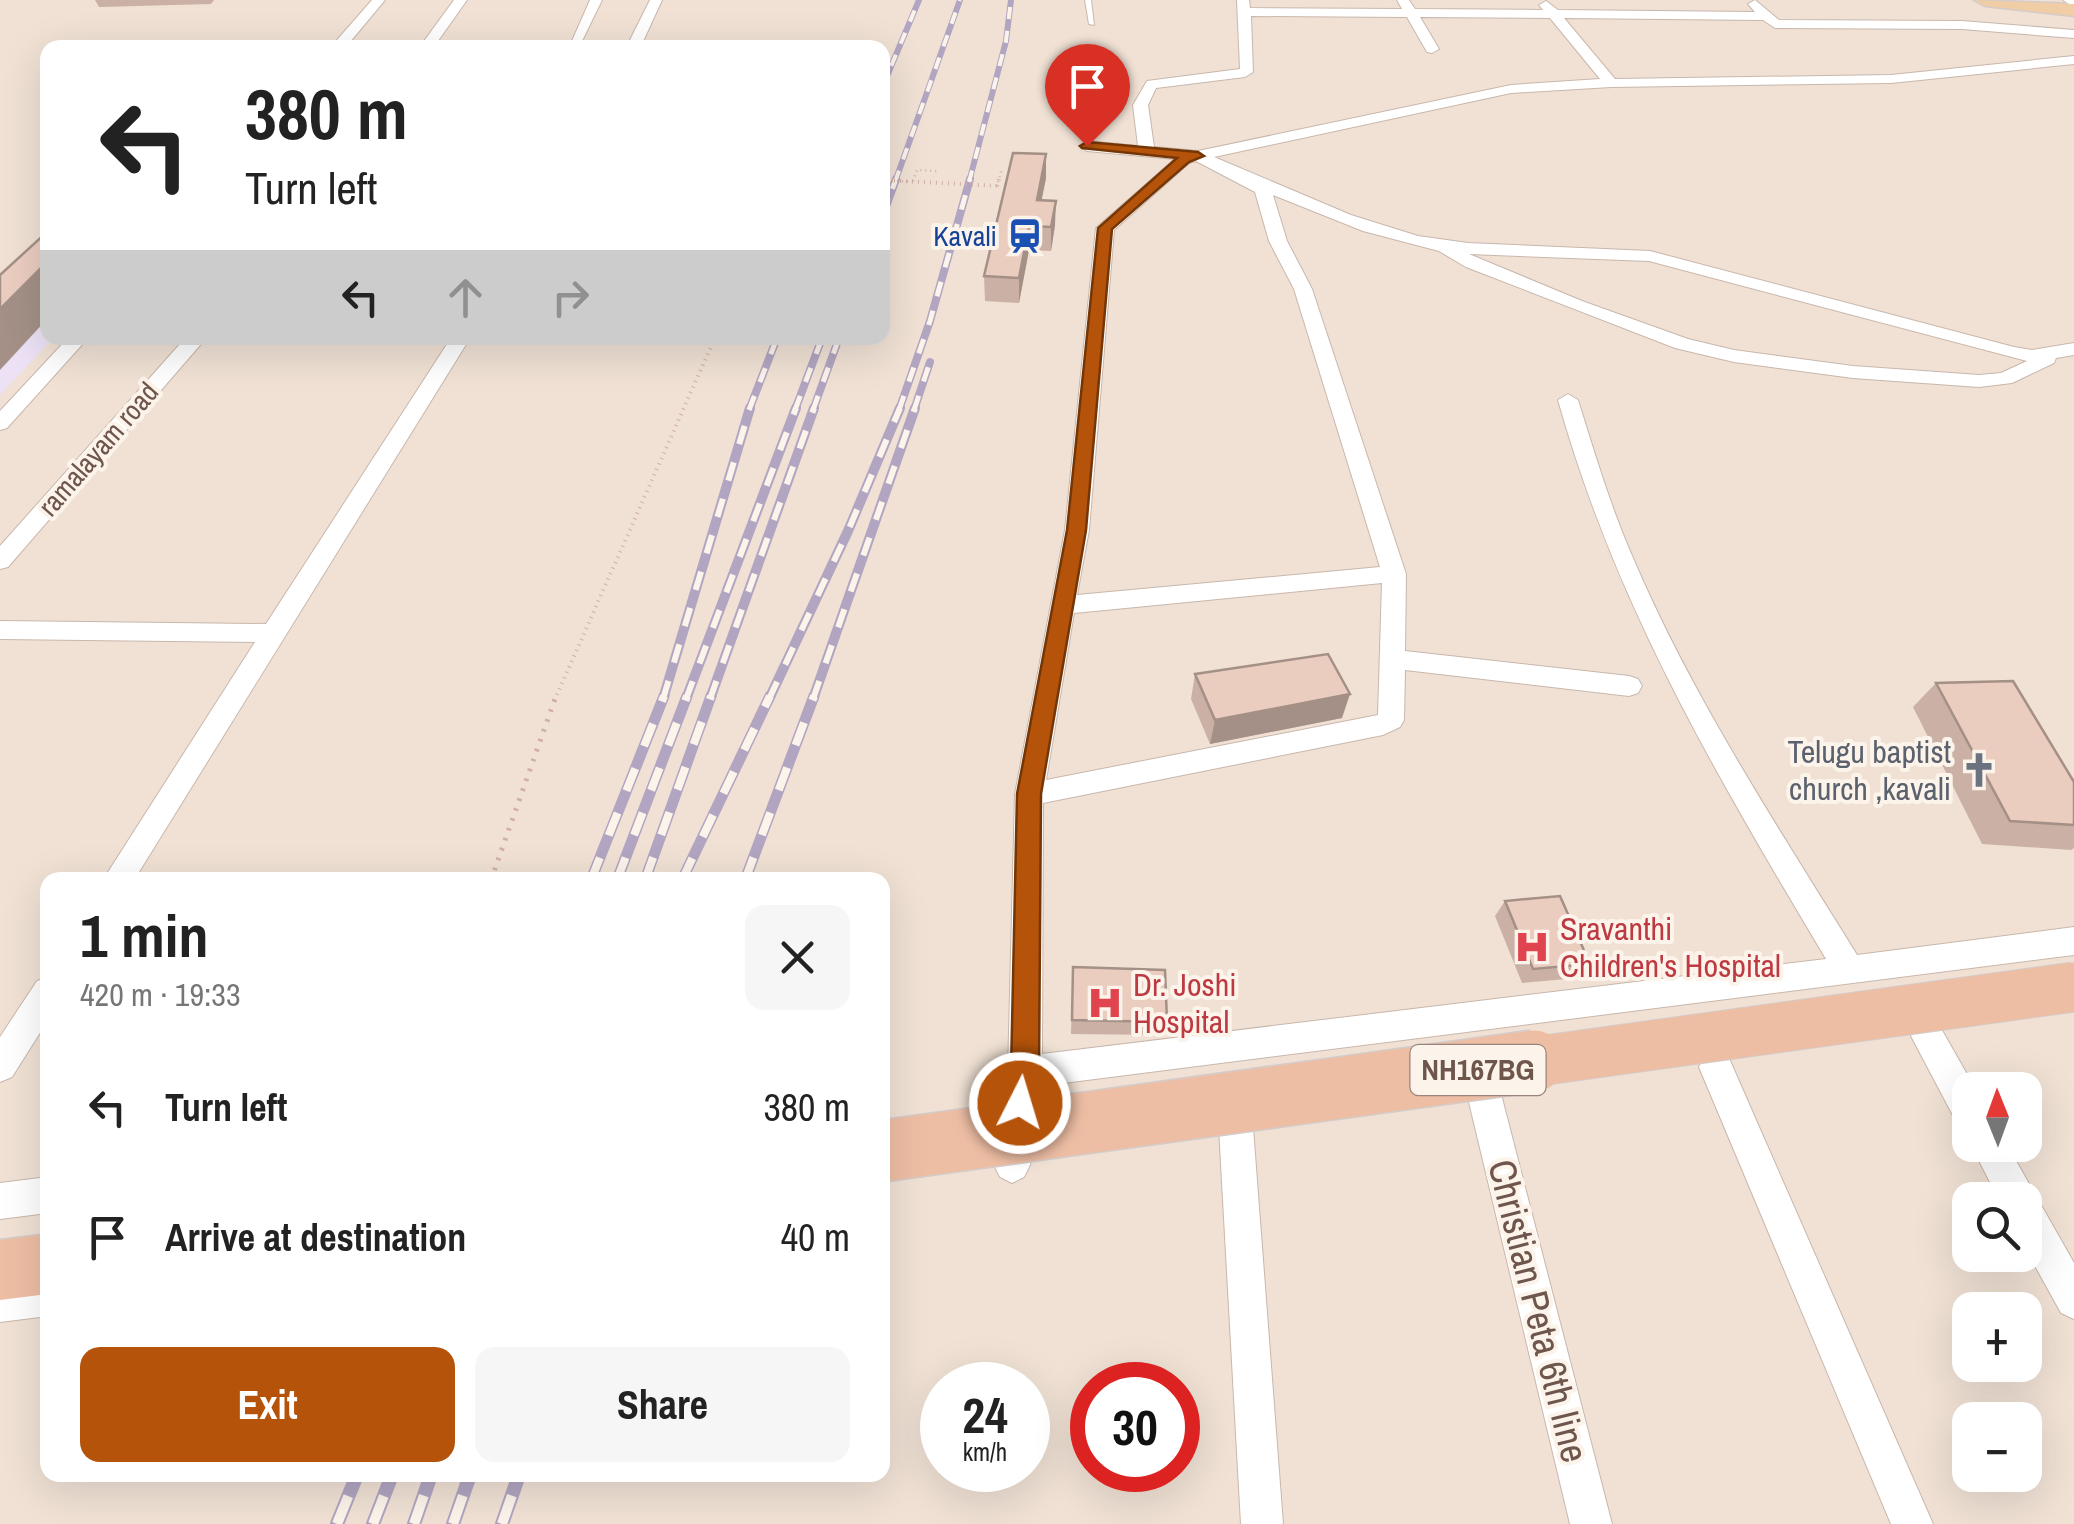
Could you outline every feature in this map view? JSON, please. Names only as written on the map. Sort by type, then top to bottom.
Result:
[{"type":"highway","name":"NH167BG","points":[[890,1150],[2074,986]]},
{"type":"highway","points":[[0,1270],[40,1265]]},
{"type":"main road","points":[[1985,0],[2074,10]]},
{"type":"street","points":[[344,40],[379,0]]},
{"type":"street","points":[[432,40],[462,0]]},
{"type":"street","points":[[577,38],[596,0]]},
{"type":"street","points":[[637,40],[656,0]]},
{"type":"street","points":[[1751,0],[1775,24],[1962,25],[2074,34]]},
{"type":"street","points":[[1146,148],[1139,107],[1144,90],[1152,84],[1245,73],[1244,6],[1546,7],[1767,16]]},
{"type":"street","points":[[1330,6],[1339,30]]},
{"type":"street","points":[[1406,6],[1432,50]]},
{"type":"street","points":[[1546,7],[1611,83]]},
{"type":"street","points":[[1012,1165],[1025,1072],[1029,794],[1077,530],[1105,228],[1184,159],[1510,89],[1611,83],[1891,79],[2074,60]]},
{"type":"street","points":[[1087,146],[1146,148],[1198,156],[1378,230],[1441,246],[1606,249],[1650,256],[2013,354],[2032,356],[2068,351]]},
{"type":"street","points":[[1029,794],[1374,728],[1391,720],[1394,574],[1303,289],[1278,241],[1263,190],[1239,175]]},
{"type":"street","points":[[1441,246],[1472,263],[1637,328],[1682,344],[1766,362],[1980,382],[2004,380],[2068,351]]},
{"type":"street","points":[[0,424],[72,345]]},
{"type":"street","name":"ramalayam road","points":[[0,560],[190,345]]},
{"type":"street","points":[[123,872],[456,345]]},
{"type":"street","points":[[1568,400],[1584,465],[1696,713],[1849,970]]},
{"type":"street","points":[[1063,605],[1394,574]]},
{"type":"street","points":[[0,630],[275,633]]},
{"type":"street","points":[[1393,659],[1629,686]]},
{"type":"street","points":[[1025,1072],[2074,941]]},
{"type":"street","points":[[0,1066],[40,1004]]},
{"type":"street","points":[[1927,1036],[1952,1081]]},
{"type":"street","points":[[1716,1066],[1912,1524]]},
{"type":"street","name":"Christian Peta 6th line","points":[[1484,1098],[1591,1524]]},
{"type":"street","points":[[1236,1128],[1262,1524]]},
{"type":"street","points":[[0,1201],[40,1196]]},
{"type":"street","points":[[2042,1243],[2074,1300]]},
{"type":"street","points":[[0,1303],[40,1298]]},
{"type":"lane","points":[[1088,0],[1092,24]]},
{"type":"path","points":[[890,181],[997,186],[1002,168]]},
{"type":"path","points":[[912,182],[917,170],[936,171]]},
{"type":"path","points":[[494,872],[561,682],[712,345]]},
{"type":"shaded area","points":[[0,0],[2074,0],[2074,1524],[0,1524]]},
{"type":"shaded area","points":[[40,283],[40,345],[46,345],[0,395],[0,284]]},
{"type":"building","points":[[1013,153],[1046,154],[1037,200],[1056,201],[1051,227],[1029,226],[1019,278],[984,276]]},
{"type":"building","points":[[40,238],[40,269],[0,309],[0,275]]},
{"type":"building","points":[[1328,654],[1350,694],[1215,720],[1195,674]]},
{"type":"building","points":[[2013,681],[2074,782],[2074,825],[2010,821],[1936,683]]},
{"type":"building","points":[[1560,896],[1590,964],[1533,969],[1505,901]]},
{"type":"building","points":[[1073,967],[1165,970],[1167,1022],[1072,1020]]},
{"type":"railway","points":[[890,69],[919,0]]},
{"type":"railway","points":[[895,182],[960,0]]},
{"type":"railway","points":[[969,182],[1006,41],[1011,0]]},
{"type":"railway","points":[[890,195],[896,179]]},
{"type":"railway","points":[[899,410],[930,321],[970,179]]},
{"type":"railway","points":[[749,410],[774,345]]},
{"type":"railway","points":[[795,410],[819,345]]},
{"type":"railway","points":[[813,410],[836,345]]},
{"type":"railway","points":[[914,410],[930,362]]},
{"type":"railway","points":[[664,697],[750,408]]},
{"type":"railway","points":[[686,699],[796,408]]},
{"type":"railway","points":[[710,699],[814,408]]},
{"type":"railway","points":[[769,699],[848,531],[900,408]]},
{"type":"railway","points":[[813,699],[915,408]]},
{"type":"railway","points":[[620,872],[687,696]]},
{"type":"railway","points":[[648,872],[711,696]]},
{"type":"railway","points":[[686,872],[770,696]]},
{"type":"railway","points":[[748,872],[814,696]]},
{"type":"railway","points":[[594,872],[664,697]]},
{"type":"railway","points":[[337,1524],[354,1482]]},
{"type":"railway","points":[[373,1524],[389,1482]]},
{"type":"railway","points":[[414,1524],[429,1482]]},
{"type":"railway","points":[[453,1524],[468,1482]]},
{"type":"railway","points":[[502,1524],[517,1482]]},
{"type":"place","name":"Kavali","points":[[1025,236]]},
{"type":"place","name":"Telugu baptist church ,kavali","points":[[1979,770]]},
{"type":"place","name":"Sravanthi Children's Hospital","points":[[1532,947]]},
{"type":"place","name":"Dr. Joshi Hospital","points":[[1105,1003]]},
{"type":"route","points":[[1020,1103],[1025,1072],[1029,794],[1077,530],[1105,228],[1184,159],[1198,156],[1146,148],[1087,146]]}]
